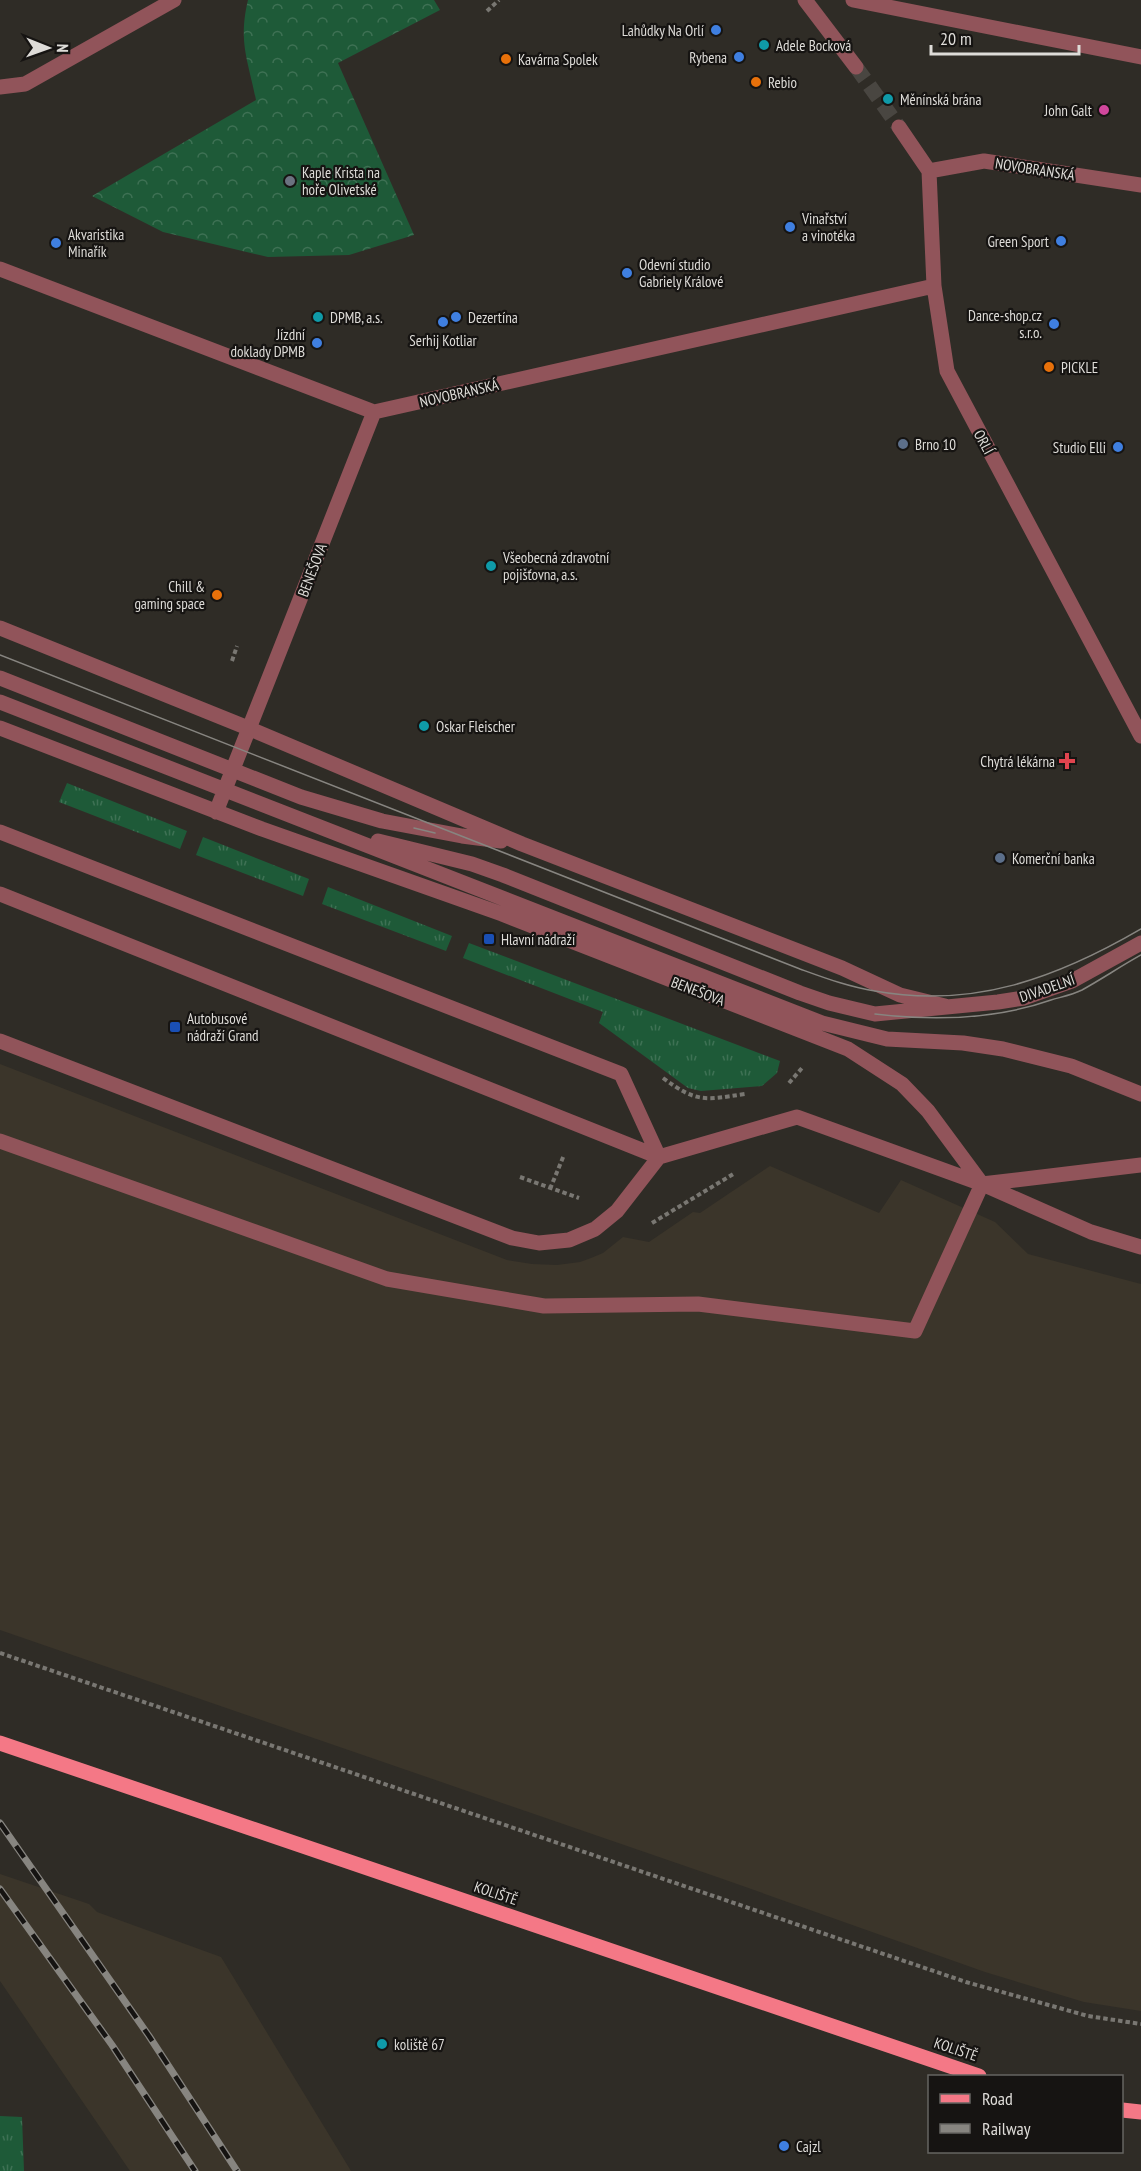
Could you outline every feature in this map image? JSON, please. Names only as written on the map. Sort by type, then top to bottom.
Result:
[{"type":"main road","name":"KOLIŠTĚ","points":[[0,1743],[976,2075]]},
{"type":"main road","points":[[1123,2110],[1141,2112]]},
{"type":"street","points":[[0,87],[25,84],[174,0]]},
{"type":"street","points":[[805,0],[856,68]]},
{"type":"street","points":[[853,0],[1141,57]]},
{"type":"street","points":[[899,127],[929,171]]},
{"type":"street","name":"NOVOBRANSKÁ","points":[[929,171],[984,161],[1141,185]]},
{"type":"street","name":"ORLÍ","points":[[929,171],[934,286],[947,371],[1141,736]]},
{"type":"street","points":[[0,269],[374,412]]},
{"type":"street","name":"NOVOBRANSKÁ","points":[[374,412],[934,286]]},
{"type":"street","name":"BENEŠOVA","points":[[216,812],[374,412]]},
{"type":"street","points":[[0,628],[248,728],[522,844],[842,968],[900,995],[945,1006]]},
{"type":"street","points":[[0,678],[301,797],[382,821],[462,836],[522,844]]},
{"type":"street","points":[[0,702],[792,1012],[848,1031],[887,1039],[963,1043],[1003,1049],[1071,1066],[1141,1094]]},
{"type":"street","name":"BENEŠOVA","points":[[0,728],[216,812],[502,914],[848,1049],[902,1084],[928,1111],[982,1184]]},
{"type":"street","points":[[277,811],[356,836],[472,864],[800,993],[838,1005],[875,1014],[945,1006]]},
{"type":"street","points":[[262,829],[339,835],[395,846]]},
{"type":"street","points":[[0,832],[621,1074],[659,1157]]},
{"type":"street","points":[[0,894],[659,1157]]},
{"type":"street","name":"DIVADELNÍ","points":[[945,1006],[1024,998],[1072,981],[1141,943]]},
{"type":"street","points":[[660,976],[732,988],[800,993]]},
{"type":"street","points":[[0,1041],[512,1238],[539,1243],[569,1240],[595,1229],[617,1211],[659,1157],[797,1117],[982,1184],[1090,1232],[1141,1247]]},
{"type":"street","points":[[0,1141],[387,1279],[544,1306],[698,1304],[915,1331],[982,1184]]},
{"type":"street","points":[[982,1184],[1141,1165]]},
{"type":"path","points":[[487,11],[499,0]]},
{"type":"path","points":[[232,661],[237,645]]},
{"type":"path","points":[[785,1088],[804,1066]]},
{"type":"path","points":[[657,1074],[695,1098],[714,1099],[754,1092]]},
{"type":"path","points":[[520,1177],[653,1223],[743,1168]]},
{"type":"path","points":[[0,1653],[966,1982],[1088,2016],[1141,2024]]},
{"type":"shaded area","points":[[0,1064],[507,1260],[557,1265],[580,1262],[603,1253],[623,1237],[649,1242],[693,1212],[700,1213],[770,1166],[879,1213],[901,1180],[995,1222],[1028,1254],[1141,1284],[1141,2011],[1084,2002],[985,1972],[720,1878],[0,1630]]},
{"type":"shaded area","points":[[0,1874],[89,1904],[97,1912],[221,1957],[351,2171],[130,2171],[0,1981]]},
{"type":"green space","points":[[248,0],[434,0],[440,10],[338,63],[414,235],[349,255],[268,257],[163,232],[92,196],[256,100],[244,40]]},
{"type":"green space","points":[[67,783],[187,831],[180,849],[59,802]]},
{"type":"green space","points":[[203,837],[309,879],[303,896],[196,855]]},
{"type":"green space","points":[[328,887],[452,936],[446,951],[322,904]]},
{"type":"green space","points":[[469,943],[780,1061],[777,1073],[762,1086],[701,1091],[688,1088],[599,1023],[603,1012],[463,958]]},
{"type":"green space","points":[[0,2116],[22,2117],[24,2171],[0,2171]]},
{"type":"tunnel","points":[[856,67],[899,127]]},
{"type":"tram line","points":[[0,655],[800,969],[856,987],[911,996],[946,996],[980,992],[1046,975],[1078,962],[1141,929]]},
{"type":"tram line","points":[[414,828],[435,833]]},
{"type":"tram line","points":[[875,1014],[942,1018],[1008,1012],[1078,992],[1141,955]]},
{"type":"railway","points":[[0,1823],[149,2036],[237,2171]]},
{"type":"railway","points":[[0,1889],[112,2045],[195,2171]]},
{"type":"place","name":"Lahůdky Na Orlí","points":[[716,30]]},
{"type":"place","name":"Adele Bocková","points":[[764,45]]},
{"type":"place","name":"Rybena","points":[[739,57]]},
{"type":"place","name":"Kavárna Spolek","points":[[506,59]]},
{"type":"place","name":"Rebio","points":[[756,82]]},
{"type":"place","name":"Měnínská brána","points":[[888,99]]},
{"type":"place","name":"John Galt","points":[[1104,110]]},
{"type":"place","name":"Kaple Krista na hoře Olivetské","points":[[290,181]]},
{"type":"place","name":"Vinařství a vinotéka","points":[[790,227]]},
{"type":"place","name":"Green Sport","points":[[1061,241]]},
{"type":"place","name":"Akvaristika Minařík","points":[[56,243]]},
{"type":"place","name":"Odevní studio Gabriely Králové","points":[[627,273]]},
{"type":"place","name":"DPMB, a.s.","points":[[318,317]]},
{"type":"place","name":"Dezertína","points":[[456,317]]},
{"type":"place","name":"Serhij Kotliar","points":[[443,322]]},
{"type":"place","name":"Dance-shop.cz s.r.o.","points":[[1054,324]]},
{"type":"place","name":"Jízdní doklady DPMB","points":[[317,343]]},
{"type":"place","name":"PICKLE","points":[[1049,367]]},
{"type":"place","name":"Brno 10","points":[[903,444]]},
{"type":"place","name":"Studio Elli","points":[[1118,447]]},
{"type":"place","name":"Všeobecná zdravotní pojišťovna, a.s.","points":[[491,566]]},
{"type":"place","name":"Chill & gaming space","points":[[217,595]]},
{"type":"place","name":"Oskar Fleischer","points":[[424,726]]},
{"type":"place","name":"Chytrá lékárna","points":[[1067,761]]},
{"type":"place","name":"Komerční banka","points":[[1000,858]]},
{"type":"place","name":"Hlavní nádraží","points":[[489,939]]},
{"type":"place","name":"Autobusové nádraží Grand","points":[[175,1027]]},
{"type":"place","name":"koliště 67","points":[[382,2044]]},
{"type":"place","name":"Cajzl","points":[[784,2146]]}]
